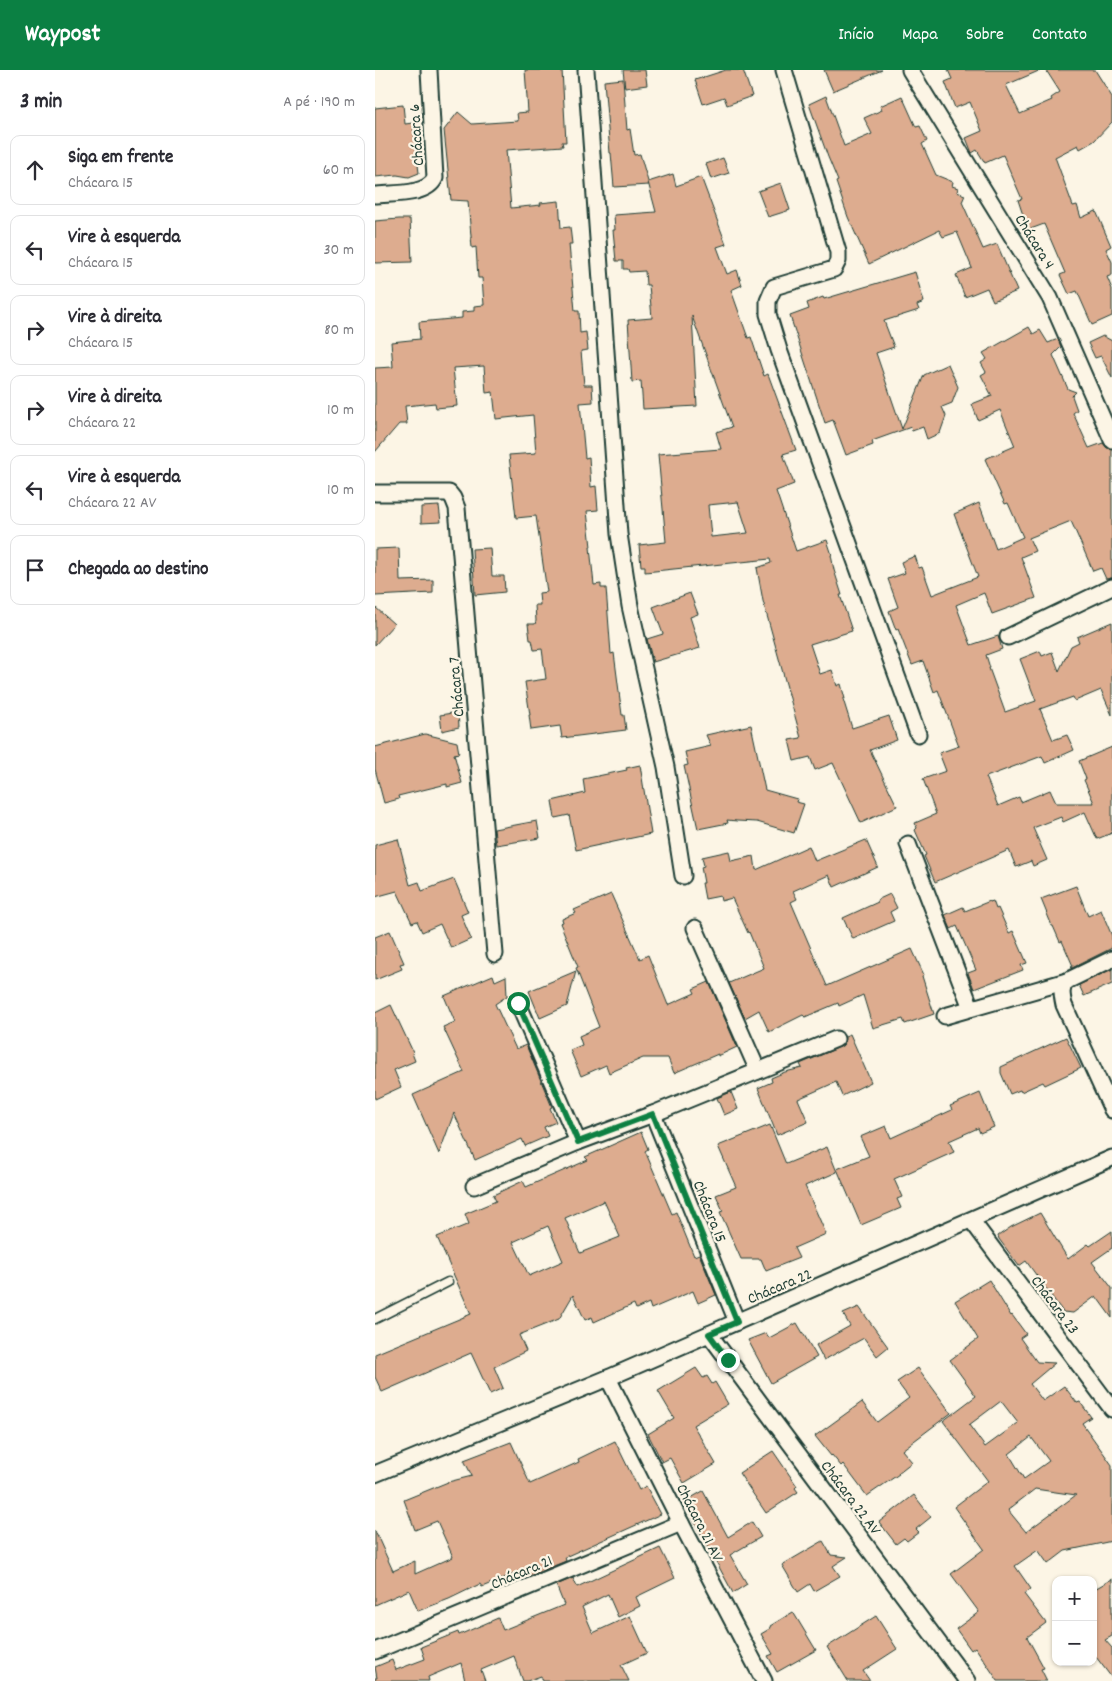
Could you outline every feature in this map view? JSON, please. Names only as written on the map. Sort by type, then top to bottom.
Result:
[{"type":"street","name":"Chácara 6","points":[[375,195],[422,190],[432,184],[435,178],[429,70]]},
{"type":"street","points":[[586,70],[619,534],[630,606],[666,767],[683,876]]},
{"type":"street","points":[[784,70],[838,252],[838,261],[834,269],[774,287],[768,301],[768,314],[779,350],[918,734]]},
{"type":"street","name":"Chácara 4","points":[[910,70],[1051,298],[1112,440]]},
{"type":"street","name":"Chácara 7","points":[[375,493],[449,494],[457,508],[495,954]]},
{"type":"street","points":[[1008,637],[1112,587]]},
{"type":"street","points":[[908,844],[971,1008]]},
{"type":"street","points":[[695,928],[758,1071]]},
{"type":"street","points":[[945,1016],[1067,981],[1112,958]]},
{"type":"street","points":[[1067,981],[1062,988],[1064,1005],[1112,1110]]},
{"type":"street","points":[[518,1003],[578,1142]]},
{"type":"street","points":[[474,1186],[578,1142],[653,1114],[836,1039]]},
{"type":"street","name":"Chácara 15","points":[[653,1114],[737,1322]]},
{"type":"street","name":"Chácara 22","points":[[375,1474],[608,1378],[972,1221],[1112,1158]]},
{"type":"street","name":"Chácara 23","points":[[972,1221],[1112,1409]]},
{"type":"street","name":"Chácara 22 AV","points":[[709,1334],[967,1681]]},
{"type":"street","name":"Chácara 21 AV","points":[[608,1378],[764,1681]]},
{"type":"street","name":"Chácara 21","points":[[375,1651],[681,1523]]},
{"type":"lane","points":[[375,1319],[448,1282]]},
{"type":"building","points":[[525,70],[562,70],[566,142],[562,142],[563,146],[506,150],[511,208],[559,201],[561,228],[570,227],[572,244],[569,244],[575,311],[579,311],[580,333],[586,332],[588,350],[581,351],[584,385],[592,385],[593,402],[580,403],[585,458],[589,457],[591,487],[596,486],[598,510],[587,511],[594,585],[601,584],[601,588],[606,588],[611,654],[614,653],[622,715],[624,715],[626,730],[562,738],[560,726],[531,730],[525,682],[546,679],[542,649],[534,650],[532,640],[530,640],[528,624],[535,624],[535,605],[540,605],[539,593],[547,592],[536,516],[516,518],[509,455],[536,453],[533,415],[496,419],[493,392],[486,393],[484,366],[453,368],[457,406],[436,408],[435,403],[405,406],[407,424],[399,424],[375,452],[375,368],[393,367],[391,342],[420,339],[419,322],[462,318],[462,312],[474,311],[474,306],[484,305],[482,278],[478,278],[476,247],[472,248],[468,201],[451,200],[444,130],[458,112],[472,124],[518,121],[517,113],[528,112]]},
{"type":"building","points":[[623,70],[645,70],[647,85],[625,88]]},
{"type":"building","points":[[726,70],[743,70],[752,96],[727,105],[724,97],[703,104],[695,80]]},
{"type":"building","points":[[824,70],[882,70],[833,91]]},
{"type":"building","points":[[948,70],[1041,70],[1006,85],[1020,114],[1052,100],[1051,98],[1060,92],[1046,70],[1095,70],[1112,97],[1112,122],[1094,141],[1080,149],[1078,145],[1055,157],[1073,206],[1077,205],[1081,218],[1096,211],[1111,246],[1106,249],[1112,262],[1112,275],[1107,277],[1112,289],[1112,316],[1092,325],[1077,291],[1069,294],[1060,275],[1065,273],[1044,224],[1028,230],[1018,200],[1022,199],[1003,155],[985,163],[977,150],[972,153],[966,138],[982,131],[970,102],[955,108],[945,82],[952,79]]},
{"type":"building","points":[[623,79],[627,130],[630,129],[634,155],[640,154],[649,185],[614,187],[604,81]]},
{"type":"building","points":[[826,96],[844,146],[872,134],[864,118],[882,110],[880,106],[902,96],[916,127],[920,126],[927,141],[922,144],[936,175],[953,182],[952,186],[958,188],[957,192],[965,195],[962,202],[983,249],[997,244],[1017,291],[993,301],[987,288],[965,297],[956,275],[972,268],[957,232],[943,237],[939,230],[869,264],[848,217],[836,182],[838,181],[809,104]]},
{"type":"building","points":[[403,105],[405,124],[413,123],[419,173],[409,177],[397,175],[375,177],[375,108]]},
{"type":"building","points":[[723,158],[729,173],[711,179],[706,164]]},
{"type":"building","points":[[673,174],[676,186],[701,177],[726,244],[717,247],[727,274],[737,270],[742,285],[731,290],[748,338],[751,337],[764,376],[768,374],[796,450],[783,454],[794,484],[776,491],[796,551],[827,540],[842,595],[840,595],[852,631],[810,644],[820,674],[832,670],[837,686],[841,684],[845,699],[843,699],[852,728],[889,716],[897,740],[870,750],[897,806],[861,823],[833,763],[815,770],[810,757],[794,761],[789,740],[801,738],[763,601],[757,568],[771,563],[770,559],[645,572],[645,566],[641,566],[639,545],[666,542],[658,454],[721,449],[716,432],[732,427],[692,316],[697,406],[643,409],[641,381],[632,382],[628,320],[652,318],[649,285],[646,285],[645,271],[629,272],[628,269],[623,269],[623,261],[616,261],[613,230],[615,230],[614,215],[656,212],[648,182]],"holes":[[[738,502],[748,533],[711,537],[708,505]]]},
{"type":"building","points":[[781,183],[790,210],[768,217],[758,191]]},
{"type":"building","points":[[410,219],[412,262],[375,263],[375,221]]},
{"type":"building","points":[[915,272],[924,302],[917,305],[919,310],[884,321],[894,347],[876,353],[902,429],[924,375],[948,364],[958,387],[952,403],[942,407],[946,416],[940,433],[927,439],[923,427],[912,431],[911,427],[872,441],[873,445],[846,455],[833,420],[825,423],[790,316],[809,309],[807,303],[823,297],[824,299]]},
{"type":"building","points":[[1029,327],[1033,334],[1040,330],[1048,343],[1058,339],[1061,347],[1053,355],[1068,389],[1076,392],[1072,396],[1077,410],[1073,413],[1089,448],[1103,443],[1107,448],[1112,449],[1112,578],[1106,579],[1101,568],[1093,571],[1071,521],[1029,538],[1035,551],[1021,557],[1036,598],[992,614],[984,593],[956,605],[971,645],[998,636],[1002,649],[986,655],[1005,712],[1036,701],[1020,659],[1040,651],[1042,656],[1052,652],[1059,671],[1071,646],[1079,642],[1077,637],[1112,622],[1112,715],[1101,690],[1075,701],[1073,697],[1040,709],[1053,740],[1067,735],[1074,750],[1045,763],[1042,756],[986,777],[998,806],[1019,797],[1021,802],[1050,790],[1056,803],[1094,803],[1084,780],[1086,779],[1079,761],[1112,747],[1112,833],[1097,839],[1085,812],[1063,822],[1061,817],[1033,828],[1047,860],[1033,866],[1031,861],[1016,867],[1009,850],[935,882],[915,830],[917,828],[915,823],[936,814],[923,779],[946,771],[939,753],[959,746],[938,690],[934,692],[923,661],[912,665],[898,629],[896,630],[889,611],[898,607],[888,579],[905,573],[901,562],[915,556],[919,568],[922,567],[932,595],[978,577],[954,514],[979,503],[996,549],[1023,537],[1008,503],[1005,504],[985,459],[1015,446],[1000,410],[978,420],[972,404],[992,396],[981,375],[986,372],[981,363],[987,359],[983,353]]},
{"type":"building","points":[[1103,336],[1112,341],[1112,378],[1101,356],[1095,358],[1088,343]]},
{"type":"building","points":[[439,506],[441,522],[421,523],[421,507]]},
{"type":"building","points":[[399,548],[400,581],[433,580],[433,593],[375,596],[375,549]]},
{"type":"building","points":[[490,548],[492,576],[504,576],[505,592],[475,595],[472,549]]},
{"type":"building","points":[[690,593],[698,614],[690,617],[700,648],[653,662],[647,639],[663,634],[653,607]]},
{"type":"building","points":[[375,607],[394,624],[375,645]]},
{"type":"building","points":[[458,712],[459,727],[442,731],[440,715]]},
{"type":"building","points":[[751,725],[765,790],[797,799],[796,802],[804,804],[794,833],[757,822],[727,820],[728,823],[698,829],[684,766],[688,765],[685,752],[711,746],[706,735]]},
{"type":"building","points":[[425,734],[457,742],[459,753],[454,754],[462,783],[447,787],[447,784],[398,796],[399,799],[384,803],[375,769],[375,747]]},
{"type":"building","points":[[640,765],[651,834],[576,850],[569,815],[555,818],[552,801],[585,793],[583,779],[627,770],[626,768]]},
{"type":"building","points":[[537,821],[540,838],[496,845],[494,829]]},
{"type":"building","points":[[398,839],[410,885],[419,882],[422,891],[454,879],[468,912],[461,915],[471,939],[451,948],[440,924],[422,932],[417,921],[412,923],[397,891],[375,897],[375,845]]},
{"type":"building","points":[[866,840],[878,867],[834,887],[829,875],[793,891],[797,899],[791,902],[827,986],[912,949],[924,975],[922,976],[934,1014],[905,1024],[903,1019],[873,1028],[863,995],[839,1006],[838,1003],[805,1017],[803,1015],[769,1032],[759,1010],[745,1018],[729,983],[764,968],[732,898],[721,901],[720,896],[705,899],[702,883],[704,883],[701,867],[704,866],[702,857],[729,851],[731,861],[754,856],[756,870],[809,846],[815,861]]},
{"type":"building","points":[[1076,886],[1088,916],[1101,910],[1112,936],[1112,948],[1072,968],[1073,966],[1062,941],[1060,942],[1041,899]]},
{"type":"building","points":[[611,894],[640,959],[648,955],[668,1005],[695,993],[693,989],[709,982],[737,1047],[674,1073],[668,1058],[643,1058],[609,1073],[606,1065],[581,1076],[570,1050],[582,1045],[579,1036],[599,1027],[560,923],[563,922],[562,919],[576,913],[574,910]]},
{"type":"building","points":[[890,894],[897,908],[890,912],[894,921],[853,939],[843,918],[878,902],[877,900]]},
{"type":"building","points":[[993,901],[996,909],[998,908],[1009,933],[1013,931],[1027,963],[1021,965],[1023,970],[974,989],[968,973],[976,970],[957,926],[951,929],[945,915],[963,907],[965,911]]},
{"type":"building","points":[[390,931],[404,963],[400,964],[402,969],[375,980],[375,937]]},
{"type":"building","points":[[1112,969],[1112,984],[1084,996],[1079,985]]},
{"type":"building","points":[[576,971],[567,1006],[540,1018],[529,991]]},
{"type":"building","points":[[493,975],[495,981],[506,976],[507,996],[495,1004],[516,1049],[526,1045],[552,1107],[550,1108],[556,1122],[544,1127],[548,1136],[525,1146],[522,1139],[475,1160],[454,1113],[439,1154],[413,1095],[464,1072],[443,1027],[455,1022],[444,996]]},
{"type":"building","points":[[391,1005],[413,1052],[415,1061],[394,1070],[401,1087],[375,1099],[375,1013]]},
{"type":"building","points":[[850,1034],[871,1082],[842,1096],[836,1082],[798,1099],[808,1122],[777,1135],[758,1088],[772,1082],[771,1078],[802,1068],[800,1064],[840,1047],[844,1044],[845,1036]]},
{"type":"building","points":[[1066,1037],[1081,1068],[1045,1085],[1043,1082],[1021,1092],[1020,1090],[1010,1094],[1001,1073],[1001,1067]]},
{"type":"building","points":[[731,1092],[738,1109],[724,1115],[717,1098]]},
{"type":"building","points":[[980,1093],[994,1127],[980,1133],[978,1128],[949,1141],[954,1152],[894,1179],[902,1197],[897,1199],[901,1208],[861,1225],[837,1169],[869,1156],[860,1137],[886,1126],[891,1138],[952,1110],[950,1106]]},
{"type":"building","points":[[770,1125],[786,1164],[827,1147],[837,1172],[805,1186],[826,1234],[794,1248],[799,1258],[766,1271],[761,1259],[741,1259],[720,1212],[723,1211],[716,1195],[736,1187],[718,1146]]},
{"type":"building","points":[[641,1132],[648,1149],[645,1151],[672,1214],[676,1212],[694,1256],[699,1254],[716,1295],[698,1303],[693,1291],[651,1309],[649,1303],[636,1309],[634,1304],[594,1322],[592,1317],[585,1320],[573,1295],[559,1319],[519,1335],[526,1351],[494,1367],[503,1388],[490,1394],[471,1353],[382,1392],[375,1377],[375,1354],[471,1314],[437,1237],[469,1224],[465,1214],[496,1201],[493,1195],[523,1181],[526,1187],[588,1160],[585,1157]],"holes":[[[604,1201],[620,1237],[580,1253],[565,1218]],[[548,1226],[563,1261],[529,1276],[513,1242]]]},
{"type":"building","points":[[1040,1213],[1068,1259],[1088,1244],[1090,1246],[1112,1231],[1112,1248],[1092,1262],[1112,1288],[1112,1318],[1096,1296],[1073,1313],[1063,1312],[1026,1261],[1019,1266],[999,1239],[998,1236],[1011,1227]]},
{"type":"building","points":[[989,1280],[1011,1316],[1026,1334],[1020,1338],[1037,1362],[1055,1363],[1030,1384],[1043,1401],[1064,1386],[1077,1403],[1080,1402],[1091,1417],[1082,1423],[1112,1465],[1112,1541],[1065,1551],[1048,1564],[1038,1550],[1015,1566],[1031,1589],[1024,1594],[1046,1623],[1027,1637],[1044,1668],[1041,1669],[1047,1681],[998,1681],[975,1647],[971,1650],[956,1629],[979,1612],[951,1574],[984,1549],[954,1507],[988,1481],[943,1421],[976,1396],[950,1360],[978,1339],[955,1301]],"holes":[[[1001,1401],[1018,1423],[985,1447],[969,1425]],[[1031,1437],[1049,1461],[1024,1479],[1009,1454]],[[1035,1489],[1076,1495],[1026,1532],[1008,1510]]]},
{"type":"building","points":[[859,1307],[888,1347],[877,1356],[864,1338],[824,1360],[816,1345],[850,1326],[843,1314]]},
{"type":"building","points":[[797,1323],[817,1357],[771,1383],[748,1340],[766,1333],[769,1338]]},
{"type":"building","points":[[696,1368],[703,1378],[707,1376],[712,1384],[715,1382],[728,1404],[693,1425],[716,1464],[684,1483],[670,1458],[662,1462],[648,1434],[674,1418],[658,1391]]},
{"type":"building","points":[[918,1368],[951,1413],[902,1450],[912,1462],[899,1474],[867,1496],[843,1464],[841,1466],[815,1436],[862,1402],[877,1422],[909,1398],[897,1382]]},
{"type":"building","points":[[615,1441],[639,1490],[646,1486],[661,1514],[565,1557],[566,1561],[519,1580],[516,1573],[482,1587],[480,1584],[418,1611],[409,1590],[375,1605],[375,1531],[393,1571],[415,1561],[415,1574],[453,1557],[437,1521],[415,1530],[404,1500],[448,1482],[472,1476],[464,1460],[511,1442],[530,1484],[579,1462],[578,1459]]},
{"type":"building","points":[[773,1451],[797,1486],[795,1488],[798,1492],[766,1513],[739,1473]]},
{"type":"building","points":[[703,1491],[728,1537],[752,1522],[761,1537],[730,1555],[747,1584],[733,1593],[684,1502]]},
{"type":"building","points":[[914,1495],[931,1517],[916,1529],[919,1532],[907,1541],[904,1538],[896,1544],[879,1522]]},
{"type":"building","points":[[823,1541],[831,1555],[847,1557],[833,1566],[840,1576],[814,1591],[810,1584],[798,1592],[782,1565]]},
{"type":"building","points":[[660,1548],[675,1578],[636,1597],[640,1606],[618,1617],[608,1594],[582,1607],[593,1633],[630,1616],[647,1653],[621,1665],[629,1681],[543,1681],[541,1676],[523,1681],[514,1656],[481,1670],[485,1681],[465,1681],[461,1663],[428,1677],[429,1681],[375,1681],[375,1678],[377,1678],[375,1667],[392,1660],[396,1670],[425,1659],[421,1647],[458,1632],[459,1635],[498,1618],[503,1630],[564,1605],[556,1585],[573,1578],[577,1587]]},
{"type":"building","points":[[1112,1579],[1112,1636],[1105,1640],[1112,1648],[1112,1678],[1097,1658],[1097,1588]]},
{"type":"building","points":[[793,1612],[816,1650],[777,1672],[768,1656],[773,1654],[761,1634]]},
{"type":"building","points":[[876,1616],[897,1649],[863,1671],[870,1681],[848,1681],[827,1647]]},
{"type":"route","points":[[518,1003],[578,1142],[653,1114],[737,1322],[709,1334],[728,1360]]}]
